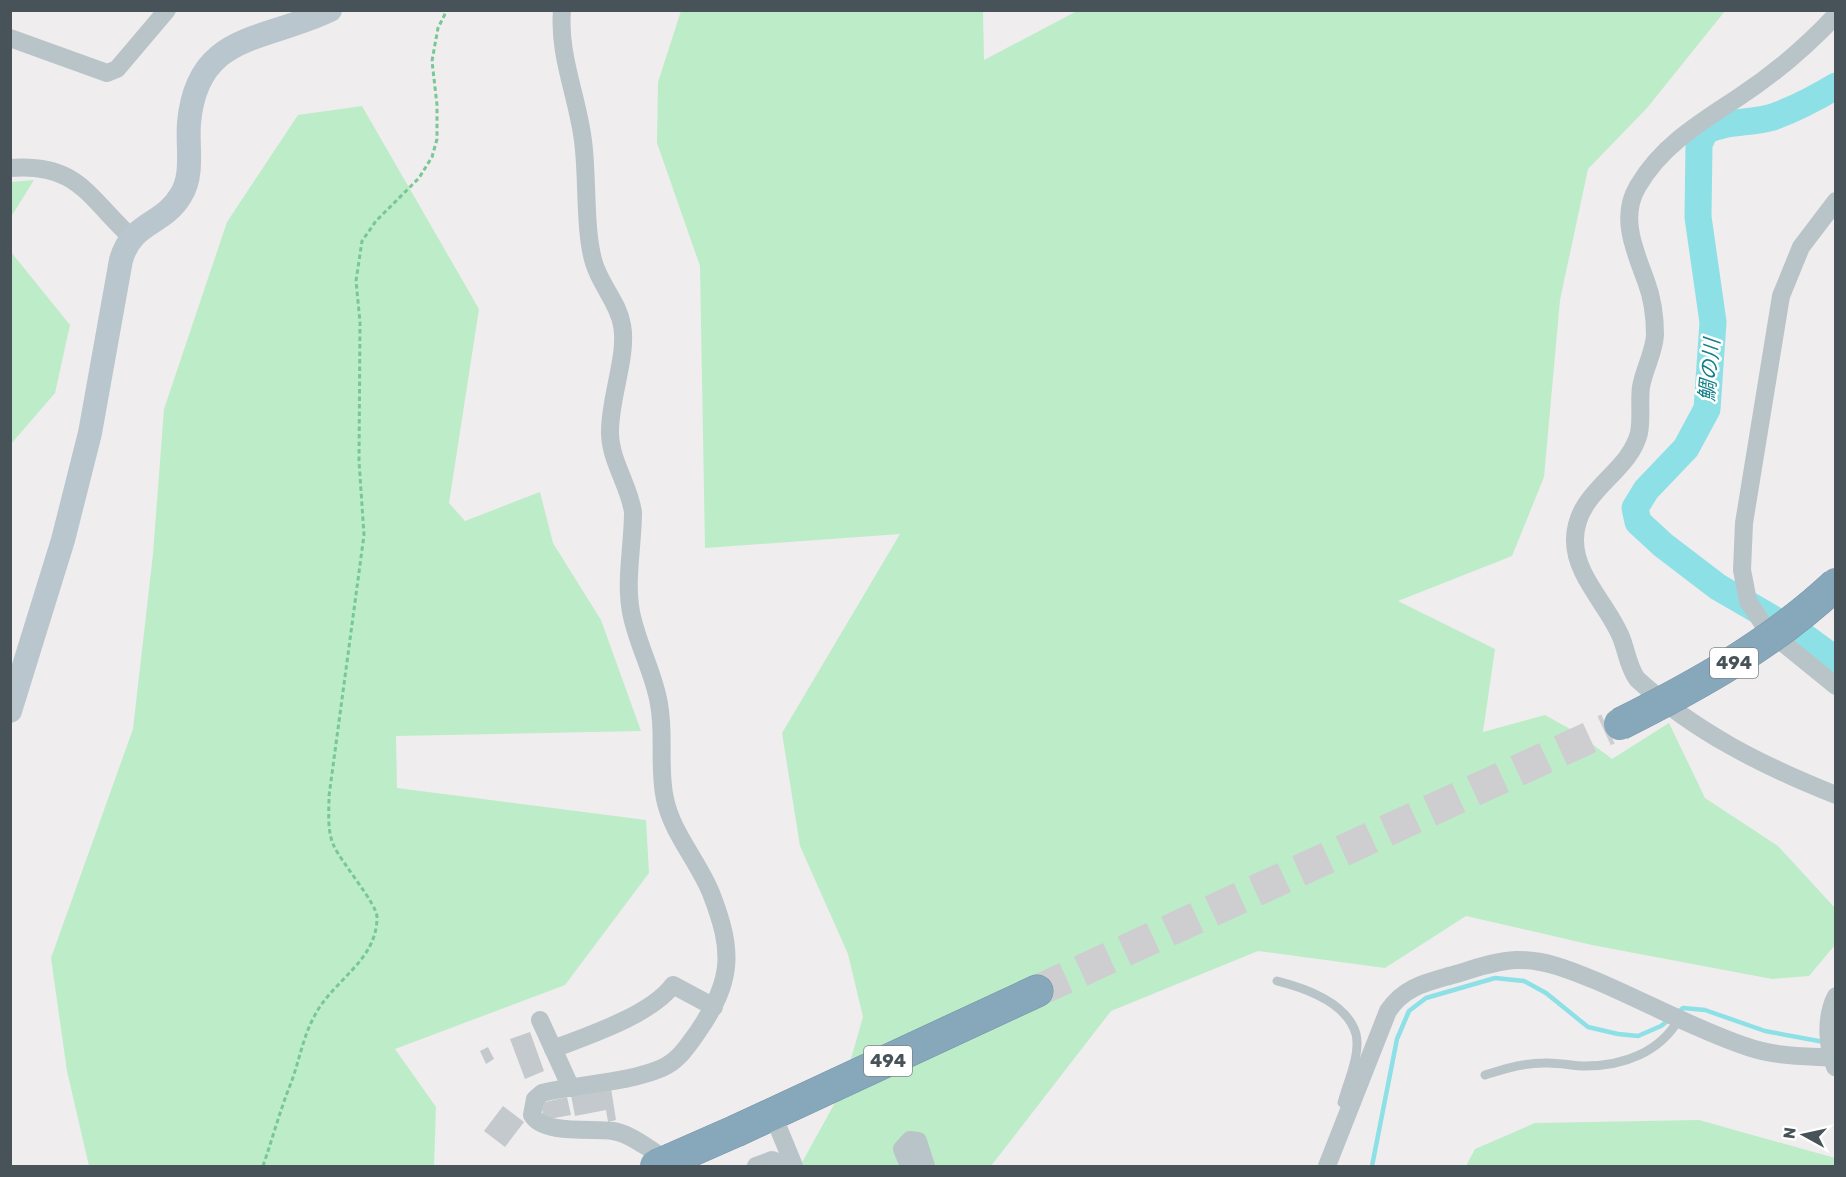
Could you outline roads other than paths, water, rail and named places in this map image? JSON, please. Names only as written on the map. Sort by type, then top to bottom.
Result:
[{"type":"highway","name":"494","points":[[1614,727],[1694,686],[1744,657],[1780,631],[1836,584]]},
{"type":"highway","name":"494","points":[[656,1167],[1037,992]]},
{"type":"street","points":[[10,38],[107,73],[117,69],[166,10]]},
{"type":"street","points":[[10,711],[63,540],[90,433],[121,260],[131,237],[174,205],[187,182],[192,100],[196,84],[217,57],[242,42],[307,21],[330,10]]},
{"type":"street","points":[[562,10],[562,34],[584,144],[590,245],[595,266],[616,303],[623,327],[622,351],[611,407],[610,436],[615,461],[631,501],[633,513],[629,585],[631,612],[659,702],[665,799],[671,819],[709,889],[727,942],[724,978],[714,1007],[674,1062],[639,1075],[542,1093],[535,1099],[532,1106],[535,1120],[552,1127],[624,1134],[660,1156],[666,1167]]},
{"type":"street","points":[[1836,15],[1810,43],[1740,97],[1690,127],[1648,170],[1636,188],[1629,222],[1633,250],[1647,283],[1654,335],[1652,352],[1641,386],[1639,434],[1622,461],[1585,505],[1576,526],[1575,541],[1581,566],[1620,636],[1630,668],[1637,679],[1696,726],[1759,763],[1836,795]]},
{"type":"street","points":[[10,168],[38,167],[68,175],[82,185],[103,211],[131,237]]},
{"type":"street","points":[[1836,201],[1801,247],[1781,296],[1744,523],[1742,570],[1749,601],[1767,630],[1836,686]]},
{"type":"street","points":[[1327,1167],[1388,1011],[1396,999],[1420,985],[1497,962],[1515,960],[1552,964],[1643,1000],[1747,1047],[1775,1054],[1834,1061],[1828,1021],[1829,1008],[1836,996]]},
{"type":"street","points":[[553,1049],[618,1024],[667,993],[673,985],[714,1007]]},
{"type":"street","points":[[540,1020],[571,1088]]},
{"type":"street","points":[[773,1115],[794,1167]]},
{"type":"street","points":[[909,1167],[902,1149],[910,1140],[918,1141],[926,1167]]},
{"type":"street","points":[[756,1167],[772,1160],[789,1167]]},
{"type":"lane","points":[[1277,981],[1293,985],[1330,1002],[1346,1016],[1356,1034],[1356,1051],[1342,1103],[1351,1107]]},
{"type":"lane","points":[[1485,1075],[1518,1065],[1545,1063],[1586,1066],[1640,1056],[1657,1047],[1670,1034],[1679,1018]]},
{"type":"waterway","name":"鯛の川","points":[[1836,86],[1773,117],[1722,125],[1705,131],[1699,144],[1698,217],[1713,322],[1707,409],[1686,448],[1646,490],[1635,508],[1638,522],[1663,545],[1718,587],[1806,638],[1836,660]]},
{"type":"waterway","points":[[1372,1166],[1397,1039],[1409,1011],[1426,998],[1495,978],[1524,981],[1546,993],[1588,1027],[1638,1036],[1661,1026],[1670,1019]]},
{"type":"waterway","points":[[1677,1013],[1683,1008],[1705,1010],[1765,1031],[1824,1042]]},
{"type":"tunnel","points":[[1037,991],[1608,729]]}]
